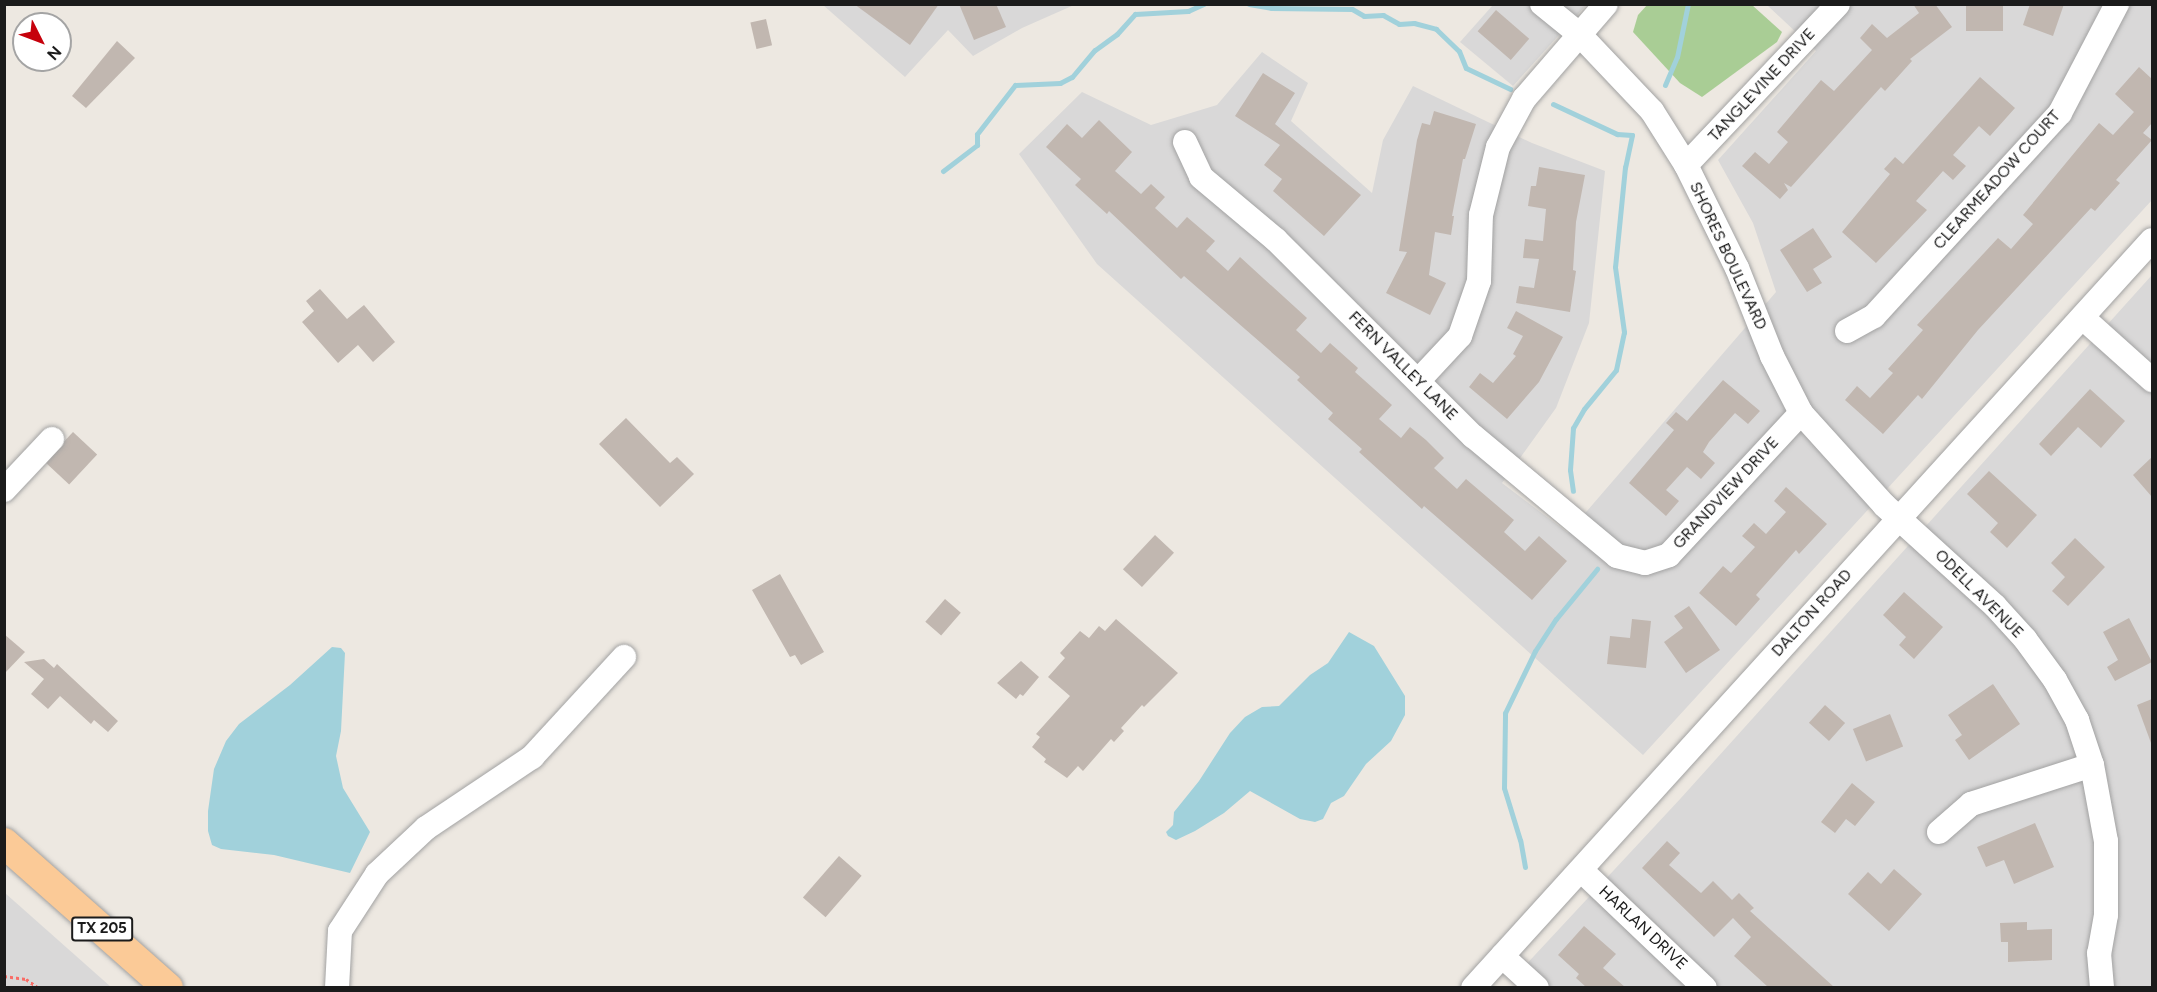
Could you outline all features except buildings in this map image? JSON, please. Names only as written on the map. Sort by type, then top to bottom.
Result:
[{"type":"main road","name":"TX 205","points":[[4,843],[166,987]]},
{"type":"street","name":"SHORES BOULEVARD","points":[[1542,4],[1579,34],[1652,111],[1686,165],[1737,268],[1772,356],[1801,413],[1884,505],[1899,518]]},
{"type":"street","points":[[1419,381],[1460,336],[1479,281],[1482,215],[1498,147],[1524,99],[1606,4]]},
{"type":"street","name":"TANGLEVINE DRIVE","points":[[1686,165],[1838,4]]},
{"type":"street","name":"CLEARMEADOW COURT","points":[[1847,331],[1874,316],[2060,113],[2117,4]]},
{"type":"street","name":"FERN VALLEY LANE","points":[[1185,142],[1201,177],[1276,240],[1473,436],[1617,556],[1644,563]]},
{"type":"street","name":"DALTON ROAD","points":[[1473,987],[2152,240]]},
{"type":"street","points":[[2083,318],[2152,380]]},
{"type":"street","name":"GRANDVIEW DRIVE","points":[[1644,563],[1669,555],[1801,413]]},
{"type":"street","points":[[4,490],[52,439]]},
{"type":"street","name":"ODELL AVENUE","points":[[1899,518],[1995,606],[2031,647],[2055,680],[2077,720],[2092,765],[2106,841],[2106,915],[2099,953],[2102,987]]},
{"type":"street","points":[[337,987],[340,931],[377,874],[426,828],[532,757],[624,657]]},
{"type":"street","points":[[1939,832],[1971,804],[2092,765]]},
{"type":"street","name":"HARLAN DRIVE","points":[[1581,870],[1705,987]]},
{"type":"street","points":[[1502,957],[1536,987]]},
{"type":"path","points":[[4,976],[26,979],[39,987]]},
{"type":"shaded area","points":[[823,5],[1074,5],[1022,28],[973,56],[948,30],[905,77]]},
{"type":"shaded area","points":[[1493,5],[1586,5],[1513,86],[1460,42]]},
{"type":"shaded area","points":[[1767,5],[2152,5],[2152,200],[1643,755],[1097,264],[1019,154],[1082,92],[1151,125],[1217,105],[1262,52],[1308,83],[1291,121],[1372,193],[1383,140],[1413,86],[1532,143],[1605,171],[1589,323],[1556,408],[1502,483],[1568,533],[1776,292],[1753,223],[1718,160],[1816,51]]},
{"type":"shaded area","points":[[2152,275],[2152,987],[1543,988],[1522,969],[1681,798]]},
{"type":"shaded area","points":[[5,893],[111,987],[5,987]]},
{"type":"green space","points":[[1648,4],[1752,5],[1782,32],[1777,42],[1702,97],[1680,83],[1633,32],[1638,15]]},
{"type":"water","points":[[1349,632],[1374,646],[1405,696],[1405,715],[1391,741],[1366,764],[1344,796],[1331,803],[1323,819],[1315,822],[1300,819],[1250,791],[1224,813],[1195,831],[1176,840],[1168,836],[1166,832],[1173,825],[1174,812],[1199,781],[1230,733],[1245,717],[1262,707],[1279,706],[1310,675],[1328,663]]},
{"type":"water","points":[[332,647],[341,648],[345,653],[341,731],[336,756],[343,788],[370,832],[350,873],[274,855],[221,849],[212,845],[208,831],[208,811],[214,769],[226,741],[239,724],[290,685]]},
{"type":"waterway","points":[[943,171],[977,145],[977,134],[1015,85],[1060,83],[1072,77],[1095,50],[1117,34],[1135,14],[1188,11],[1204,4]]},
{"type":"waterway","points":[[1249,4],[1271,8],[1352,9],[1364,16],[1383,15],[1399,24],[1414,23],[1436,29],[1459,51],[1466,68],[1510,89]]},
{"type":"waterway","points":[[1665,85],[1677,57],[1688,4]]},
{"type":"waterway","points":[[1553,104],[1617,134],[1632,135],[1625,167],[1615,267],[1624,332],[1616,370],[1584,409],[1573,428],[1570,470],[1573,491]]},
{"type":"waterway","points":[[1525,867],[1520,840],[1504,788],[1505,713],[1535,651],[1556,619],[1597,569]]}]
